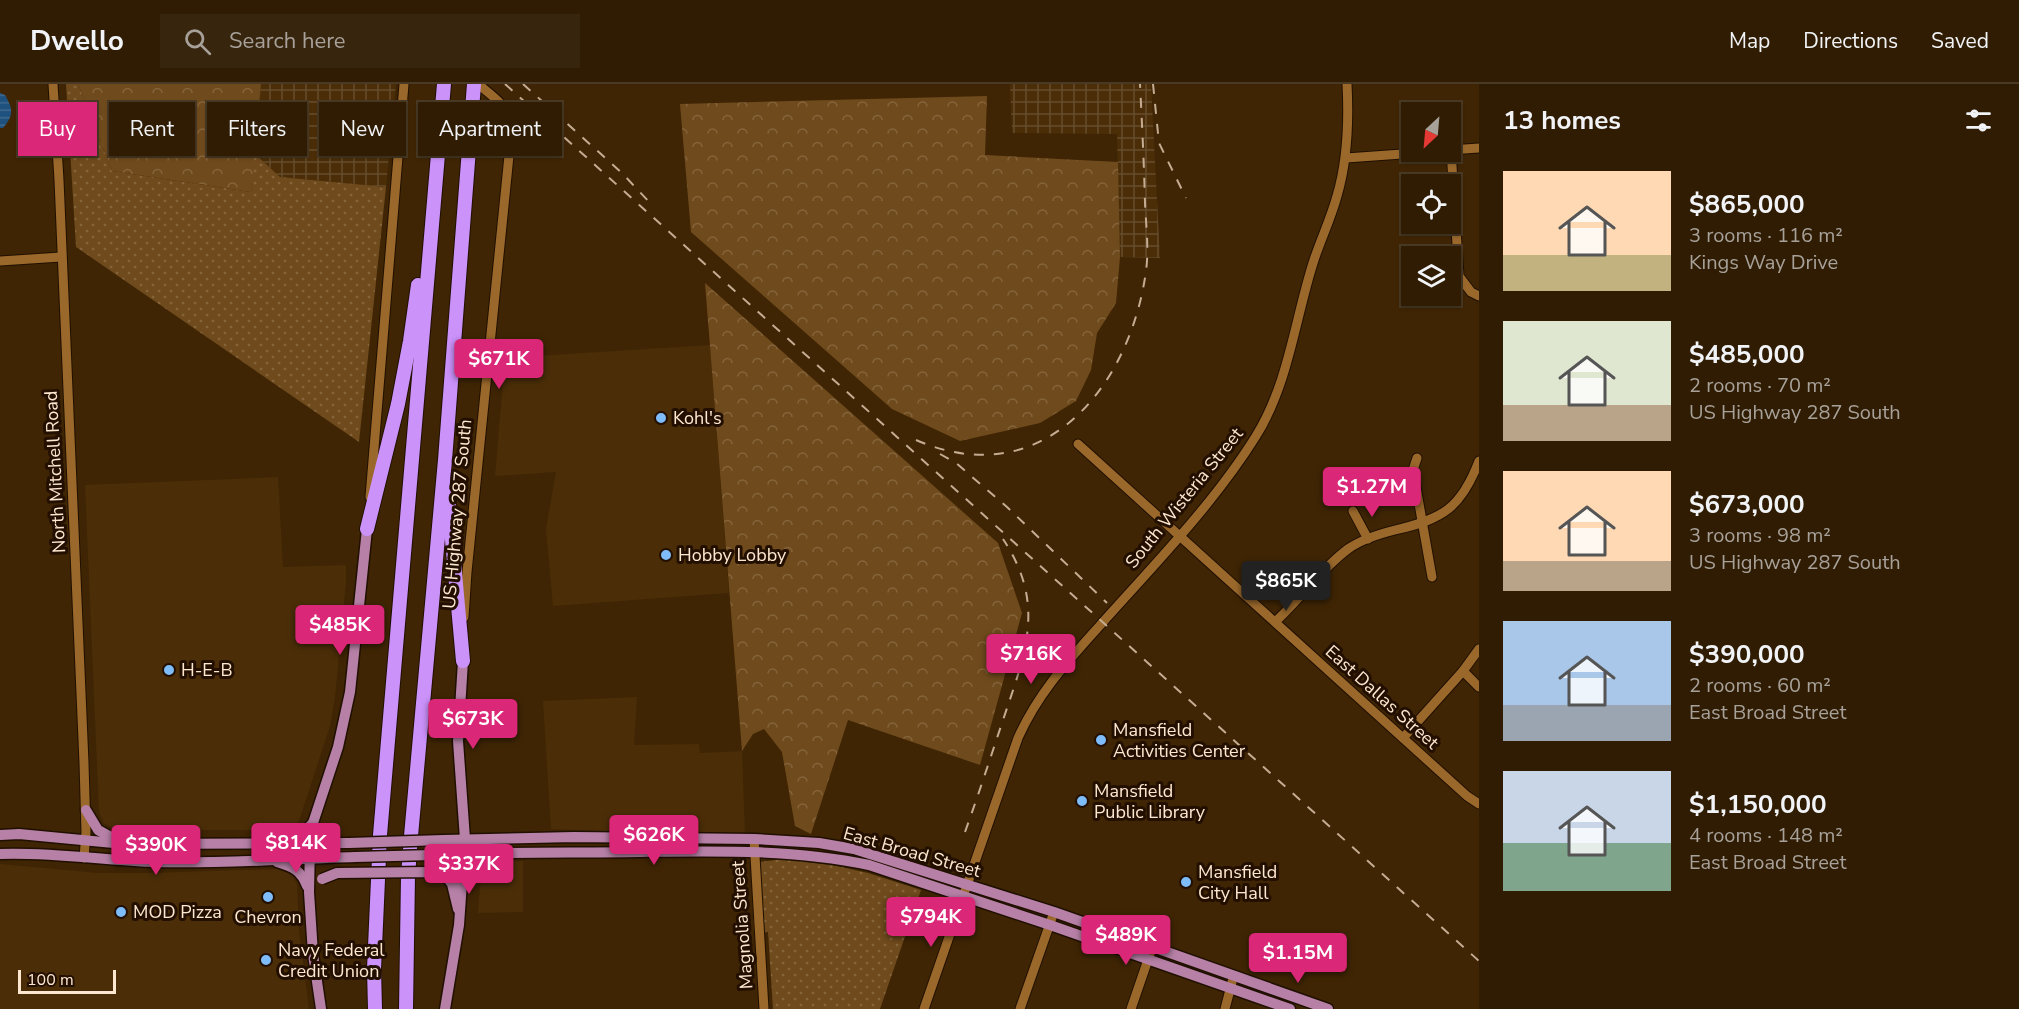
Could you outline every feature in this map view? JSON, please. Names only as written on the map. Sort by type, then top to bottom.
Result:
[{"type":"highway","points":[[406,1009],[410,846],[445,460],[471,117],[476,84]]},
{"type":"highway","points":[[367,529],[398,404],[410,341],[430,177],[436,156]]},
{"type":"highway","points":[[375,1009],[374,969],[380,834],[437,156]]},
{"type":"highway","points":[[445,460],[463,661]]},
{"type":"main road","points":[[321,1009],[313,954],[309,892],[310,844],[346,714],[367,529]]},
{"type":"main road","name":"US Highway 287 South","points":[[445,1009],[460,915],[465,840],[458,741],[463,661]]},
{"type":"main road","points":[[86,810],[98,830],[124,844]]},
{"type":"main road","points":[[463,816],[476,832],[502,838]]},
{"type":"main road","points":[[281,843],[300,835],[314,824]]},
{"type":"main road","name":"East Broad Street","points":[[0,835],[19,834],[124,844],[310,844],[574,837],[754,839],[819,843],[873,854],[1054,912],[1328,1009]]},
{"type":"main road","points":[[574,837],[574,852]]},
{"type":"main road","points":[[688,839],[689,851]]},
{"type":"main road","points":[[816,855],[819,843]]},
{"type":"main road","name":"East Broad Street","points":[[0,854],[22,853],[156,862],[574,852],[689,851],[816,855],[869,865],[1050,925],[1290,1009]]},
{"type":"main road","points":[[869,865],[873,854]]},
{"type":"main road","points":[[271,860],[297,869],[303,876],[309,892]]},
{"type":"main road","points":[[309,892],[322,879],[337,873],[429,872],[446,876],[452,884],[460,915]]},
{"type":"street","name":"North Mitchell Road","points":[[53,84],[86,810],[84,858]]},
{"type":"street","points":[[367,529],[404,84]]},
{"type":"street","name":"US Highway 287 South","points":[[463,661],[466,572],[512,126],[509,114],[476,84]]},
{"type":"street","name":"South Wisteria Street","points":[[924,1009],[1018,738],[1029,713],[1065,664],[1179,535],[1235,466],[1256,435],[1270,407],[1293,342],[1314,260],[1337,198],[1349,132],[1347,84]]},
{"type":"street","points":[[1461,149],[1479,148]]},
{"type":"street","points":[[1346,158],[1401,154]]},
{"type":"street","points":[[1452,162],[1459,276],[1471,292],[1479,296]]},
{"type":"street","points":[[0,261],[61,257]]},
{"type":"street","name":"East Dallas Street","points":[[1078,444],[1467,796],[1479,804]]},
{"type":"street","points":[[1417,458],[1413,470],[1432,577]]},
{"type":"street","points":[[1276,621],[1348,549],[1376,535],[1422,524],[1441,515],[1454,505],[1465,491],[1479,461]]},
{"type":"street","points":[[1353,511],[1368,539]]},
{"type":"street","points":[[1403,738],[1463,671],[1479,649]]},
{"type":"street","points":[[1463,671],[1479,687]]},
{"type":"street","name":"Magnolia Street","points":[[754,839],[764,1009]]},
{"type":"street","points":[[1020,1009],[1054,912]]},
{"type":"street","points":[[1131,1009],[1152,948]]},
{"type":"street","points":[[1225,1009],[1236,976]]},
{"type":"shaded area","points":[[261,84],[396,84],[394,102],[319,102],[319,156],[389,156],[386,187],[280,177],[257,156],[307,156],[307,102],[259,102]]},
{"type":"shaded area","points":[[1010,84],[1151,84],[1160,258],[1120,257],[1117,134],[1012,133]]},
{"type":"shaded area","points":[[710,345],[729,593],[553,606],[546,529],[556,472],[495,476],[505,358]]},
{"type":"shaded area","points":[[278,477],[283,567],[346,565],[335,697],[330,726],[299,821],[289,830],[116,830],[104,823],[99,812],[85,485]]},
{"type":"shaded area","points":[[637,697],[634,745],[699,744],[700,753],[742,751],[745,834],[668,834],[551,829],[543,701]]},
{"type":"shaded area","points":[[523,861],[523,912],[478,913],[481,874],[492,862]]},
{"type":"shaded area","points":[[0,864],[98,873],[277,869],[291,873],[297,884],[299,931],[309,1009],[0,1009]]},
{"type":"green space","points":[[66,84],[78,84],[85,102],[67,102]]},
{"type":"green space","points":[[78,84],[261,84],[259,102],[207,102],[207,156],[254,156],[251,192],[112,171],[97,133],[97,102],[85,102]]},
{"type":"green space","points":[[987,96],[985,155],[1118,162],[1120,257],[1116,303],[1097,333],[1091,370],[1076,401],[1040,423],[960,441],[892,409],[691,232],[680,104]]},
{"type":"green space","points":[[97,133],[112,171],[251,192],[253,156],[257,156],[280,177],[386,187],[359,442],[76,247],[70,156],[97,156]]},
{"type":"green space","points":[[705,283],[998,543],[1022,613],[980,765],[848,720],[811,834],[795,826],[782,752],[764,729],[753,734],[742,751]]},
{"type":"green space","points":[[783,859],[832,865],[868,873],[921,890],[880,1009],[773,1009],[768,932],[754,933],[751,863]]},
{"type":"water","points":[[0,93],[5,95],[11,112],[3,128],[0,128]]},
{"type":"railway","points":[[505,84],[1479,961]]},
{"type":"railway","points":[[523,84],[622,173],[652,205]]},
{"type":"railway","points":[[916,440],[961,453],[1003,453],[1040,442],[1072,420],[1099,390],[1121,354],[1137,314],[1146,271],[1147,237],[1140,84]]},
{"type":"railway","points":[[1153,84],[1159,143],[1186,198]]},
{"type":"railway","points":[[940,454],[956,463],[1007,507],[1107,603]]},
{"type":"railway","points":[[965,832],[1018,674],[1028,630],[1025,586],[1017,563],[1003,539]]},
{"type":"place","name":"Kohl's","points":[[661,418]]},
{"type":"place","name":"Hobby Lobby","points":[[666,555]]},
{"type":"place","name":"H-E-B","points":[[169,670]]},
{"type":"place","name":"Mansfield Activities Center","points":[[1101,740]]},
{"type":"place","name":"Mansfield Public Library","points":[[1082,801]]},
{"type":"place","name":"Mansfield City Hall","points":[[1186,882]]},
{"type":"place","name":"Chevron","points":[[268,897]]},
{"type":"place","name":"MOD Pizza","points":[[121,912]]},
{"type":"place","name":"Navy Federal Credit Union","points":[[266,960]]}]
